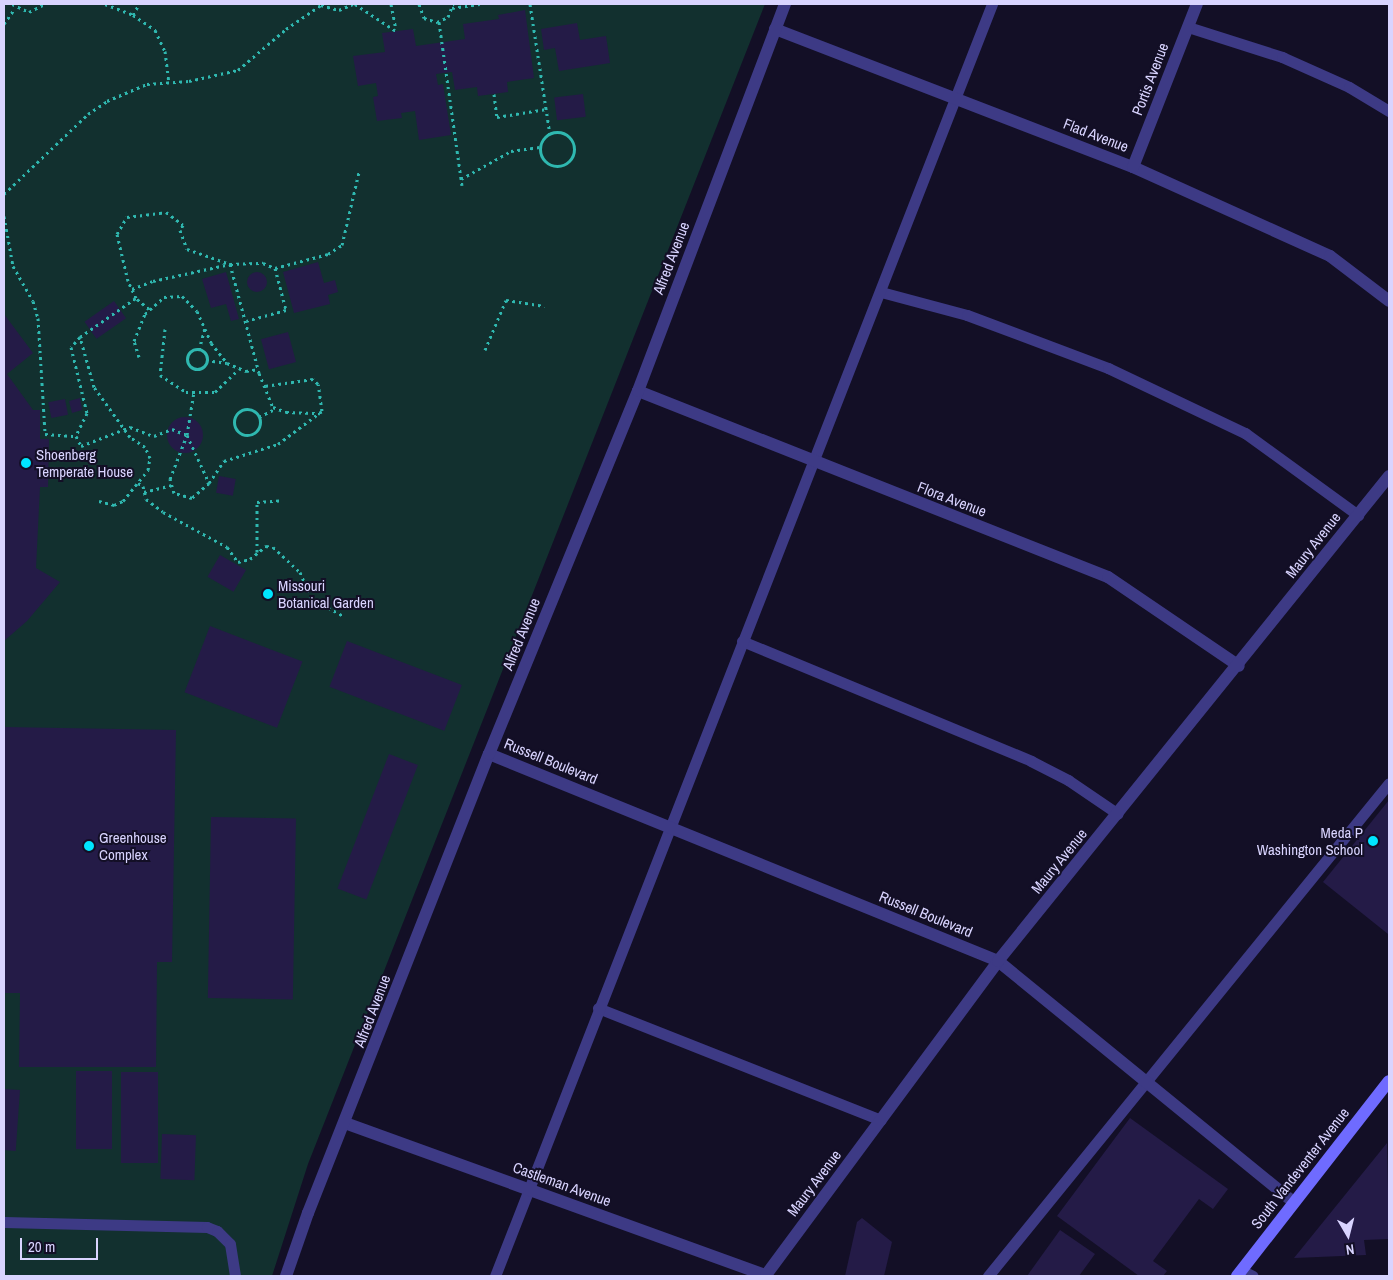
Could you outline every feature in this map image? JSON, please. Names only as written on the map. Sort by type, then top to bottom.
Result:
[{"type":"main road","name":"South Vandeventer Avenue","points":[[1243,1274],[1293,1202],[1389,1083]]},
{"type":"street","name":"Alfred Avenue","points":[[286,1276],[308,1213],[345,1124],[489,754],[638,391],[785,4]]},
{"type":"street","name":"Portis Avenue","points":[[1133,167],[1197,4]]},
{"type":"street","name":"Flad Avenue","points":[[775,29],[1133,167],[1330,256],[1389,301]]},
{"type":"street","name":"Flora Avenue","points":[[638,391],[813,462],[1108,577],[1239,666]]},
{"type":"street","name":"Maury Avenue","points":[[767,1276],[998,961],[1239,666],[1389,476]]},
{"type":"street","name":"Russell Boulevard","points":[[489,754],[998,961],[1146,1084],[1293,1202]]},
{"type":"street","name":"Castleman Avenue","points":[[345,1124],[767,1276]]},
{"type":"lane","points":[[495,1276],[598,1008],[992,4]]},
{"type":"lane","points":[[1188,27],[1282,57],[1348,87],[1389,111]]},
{"type":"lane","points":[[880,292],[967,315],[1108,368],[1245,433],[1358,515]]},
{"type":"lane","points":[[742,641],[1031,761],[1068,780],[1118,814]]},
{"type":"lane","points":[[988,1276],[1146,1084],[1389,782]]},
{"type":"lane","points":[[598,1008],[881,1120]]},
{"type":"lane","points":[[4,1222],[207,1227],[217,1231],[230,1244],[235,1276]]},
{"type":"path","points":[[12,4],[16,8],[29,12],[45,4]]},
{"type":"path","points":[[105,4],[133,15],[155,30],[161,39],[169,82]]},
{"type":"path","points":[[133,15],[140,4]]},
{"type":"path","points":[[4,194],[88,114],[107,101],[147,84],[206,79],[238,70],[286,29],[321,4],[339,10],[354,4],[396,31],[392,4]]},
{"type":"path","points":[[419,4],[424,18],[439,22],[448,17],[452,6],[480,4]]},
{"type":"path","points":[[530,4],[550,134]]},
{"type":"path","points":[[4,24],[16,8]]},
{"type":"path","points":[[439,22],[462,186]]},
{"type":"path","points":[[494,94],[497,116],[546,109]]},
{"type":"path","points":[[461,179],[511,151],[541,146],[550,134],[561,132],[570,138],[574,149],[572,158],[563,165],[552,165],[543,159],[541,146]]},
{"type":"path","points":[[132,289],[153,281],[230,264],[263,262],[275,268],[328,254],[342,245],[359,172]]},
{"type":"path","points":[[149,310],[136,298],[132,289],[117,234],[127,217],[166,212],[183,225],[180,230],[187,249],[230,264]]},
{"type":"path","points":[[4,216],[13,266],[33,301],[38,318],[45,434],[76,436]]},
{"type":"path","points":[[230,264],[258,369],[275,409]]},
{"type":"path","points":[[246,321],[286,310],[275,268]]},
{"type":"path","points":[[139,356],[134,341],[149,310],[164,297],[182,296],[190,301],[227,363]]},
{"type":"path","points":[[76,436],[87,413],[71,354],[71,347],[80,338],[136,298]]},
{"type":"path","points":[[486,350],[506,300],[545,306]]},
{"type":"path","points":[[199,350],[205,328]]},
{"type":"path","points":[[165,329],[160,375],[186,392],[215,392],[239,369]]},
{"type":"path","points":[[80,338],[94,387],[130,437],[148,452],[150,465],[138,482],[118,504],[99,501]]},
{"type":"path","points":[[199,350],[192,350],[188,355],[189,365],[199,369],[206,360]]},
{"type":"path","points":[[199,350],[206,360],[227,363],[239,369],[258,369]]},
{"type":"path","points":[[194,392],[188,435],[170,479],[174,493],[192,498],[209,483],[224,461],[278,444],[320,413],[322,406],[318,384],[313,379],[264,386]]},
{"type":"path","points":[[252,409],[259,417],[260,426],[252,434],[242,434],[235,427],[235,417],[243,410],[252,409]]},
{"type":"path","points":[[259,417],[275,409],[320,413]]},
{"type":"path","points":[[76,436],[81,446],[130,427],[154,436],[172,429],[188,435],[209,483]]},
{"type":"path","points":[[138,482],[146,499],[163,512],[227,547],[238,562],[250,559],[266,546],[283,554],[300,572],[311,598],[343,616]]},
{"type":"path","points":[[144,492],[172,485]]},
{"type":"path","points":[[257,553],[257,502],[283,500]]},
{"type":"green space","name":"Missouri Botanical Garden","points":[[4,4],[765,4],[308,1164],[272,1276],[4,1276]]},
{"type":"building","points":[[525,10],[534,78],[507,82],[508,92],[478,96],[477,87],[455,90],[452,72],[436,74],[438,85],[443,84],[451,135],[419,140],[415,111],[401,113],[402,118],[377,121],[373,97],[378,96],[376,83],[358,86],[353,56],[385,52],[382,33],[413,29],[416,46],[465,39],[463,24],[499,19],[498,15]]},
{"type":"building","points":[[577,23],[580,40],[606,36],[610,63],[559,71],[555,48],[544,50],[541,29]]},
{"type":"building","points":[[583,94],[586,117],[557,120],[554,98]]},
{"type":"building","points":[[318,262],[324,283],[335,280],[338,292],[328,295],[330,304],[294,313],[283,272]]},
{"type":"building","points":[[226,272],[239,319],[231,321],[226,304],[211,308],[202,279]]},
{"type":"building","points":[[257,272],[264,275],[267,282],[264,289],[257,292],[250,289],[247,282],[250,275]]},
{"type":"building","points":[[114,301],[126,318],[97,339],[85,322]]},
{"type":"building","name":"Shoenberg Temperate House","points":[[4,314],[33,353],[7,374],[33,410],[40,410],[40,439],[49,439],[48,487],[40,487],[36,568],[60,582],[27,621],[4,641]]},
{"type":"building","points":[[288,332],[296,362],[269,369],[261,339]]},
{"type":"building","points":[[80,398],[82,410],[72,413],[69,401]]},
{"type":"building","points":[[65,399],[68,415],[51,418],[48,402]]},
{"type":"building","points":[[185,417],[198,422],[203,435],[198,448],[185,453],[172,448],[167,435],[172,422]]},
{"type":"building","points":[[219,476],[236,479],[233,496],[216,493]]},
{"type":"building","points":[[220,555],[246,570],[233,592],[208,577]]},
{"type":"building","points":[[210,626],[302,661],[277,728],[185,692]]},
{"type":"building","points":[[347,641],[462,685],[444,731],[329,687]]},
{"type":"building","name":"Greenhouse Complex","points":[[4,727],[176,730],[172,962],[157,962],[156,1067],[19,1067],[20,993],[4,993]]},
{"type":"building","points":[[389,754],[418,765],[366,900],[337,888]]},
{"type":"building","name":"Meda P Washington School","points":[[1389,800],[1389,933],[1388,934],[1323,882]]},
{"type":"building","points":[[211,817],[296,818],[293,999],[208,998]]},
{"type":"building","points":[[76,1071],[112,1071],[112,1149],[76,1149]]},
{"type":"building","points":[[121,1072],[158,1072],[158,1163],[121,1163]]},
{"type":"building","points":[[4,1089],[20,1090],[16,1151],[4,1150]]},
{"type":"building","points":[[1130,1118],[1228,1189],[1213,1209],[1199,1199],[1153,1261],[1167,1271],[1163,1276],[1139,1276],[1057,1216]]},
{"type":"building","points":[[162,1134],[196,1135],[194,1180],[160,1179]]},
{"type":"building","points":[[1387,1143],[1389,1239],[1364,1240],[1366,1255],[1294,1258]]},
{"type":"building","points":[[862,1218],[892,1242],[884,1276],[845,1276],[857,1222]]},
{"type":"building","points":[[1060,1230],[1095,1254],[1079,1276],[1027,1276]]},
{"type":"place","name":"Shoenberg Temperate House","points":[[26,463]]},
{"type":"place","name":"Missouri Botanical Garden","points":[[268,594]]},
{"type":"place","name":"Meda P Washington School","points":[[1373,841]]},
{"type":"place","name":"Greenhouse Complex","points":[[89,846]]}]
